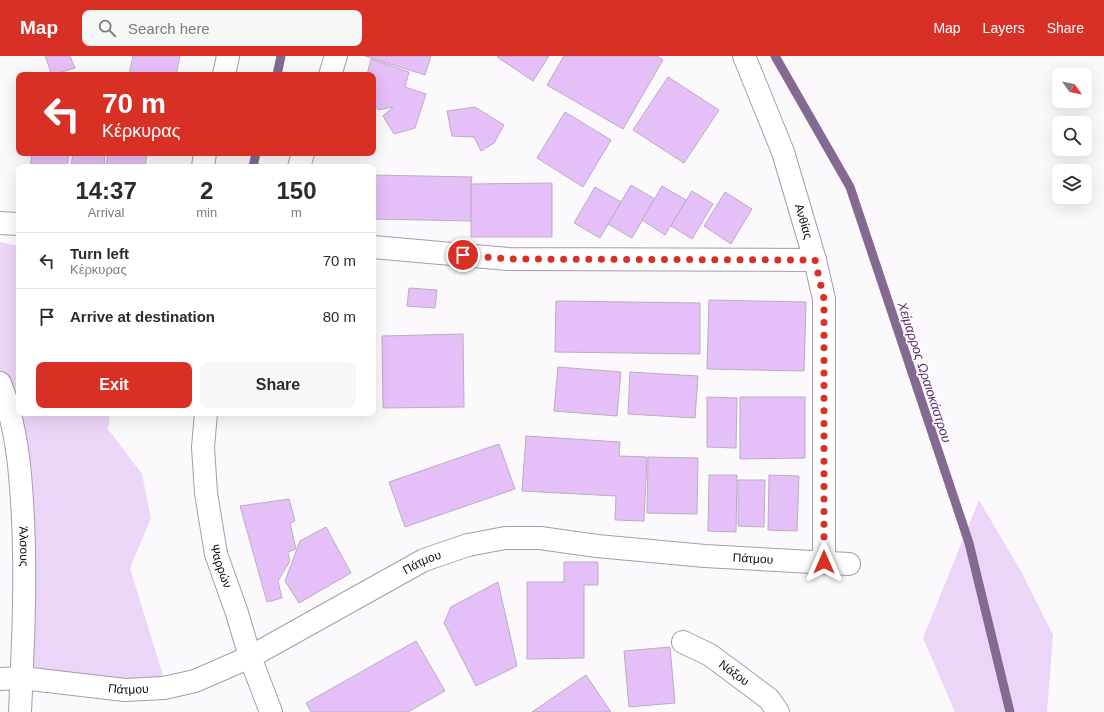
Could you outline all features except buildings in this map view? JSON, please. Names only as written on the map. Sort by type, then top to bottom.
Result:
[{"type":"street","points":[[225,72],[228,56]]},
{"type":"street","points":[[331,72],[336,56]]},
{"type":"street","name":"Ανθίας","points":[[744,56],[783,152],[815,260],[824,299],[824,562]]},
{"type":"street","points":[[0,223],[16,224]]},
{"type":"street","points":[[376,247],[508,259],[815,260]]},
{"type":"street","name":"Άλσους","points":[[0,383],[12,421],[21,473],[25,565],[20,712]]},
{"type":"street","name":"Ψαρρών","points":[[206,416],[204,447],[206,493],[216,554],[237,613],[250,657],[271,712]]},
{"type":"street","name":"Πάτμου","points":[[0,679],[22,678],[125,690],[164,688],[195,681],[250,657],[424,560],[468,544],[505,538],[540,538],[597,546],[705,556],[848,564]]},
{"type":"street","name":"Νάξου","points":[[683,642],[710,655],[769,699],[769,709]]},
{"type":"shaded area","points":[[0,242],[16,245],[16,416],[110,416],[108,429],[142,474],[151,518],[130,568],[165,682],[105,681],[31,671],[11,390],[0,370]]},
{"type":"shaded area","points":[[979,500],[1022,573],[1053,635],[1047,712],[955,712],[923,638]]},
{"type":"waterway","name":"Χείμαρρος Ωραιοκάστρου","points":[[278,72],[281,56]]},
{"type":"waterway","name":"Χείμαρρος Ωραιοκάστρου","points":[[775,56],[850,187],[969,543],[1010,712]]},
{"type":"waterway","name":"Χείμαρρος Ωραιοκάστρου","points":[[254,164],[255,156]]},
{"type":"route","points":[[463,255],[508,259],[815,260],[824,299],[824,562]]}]
